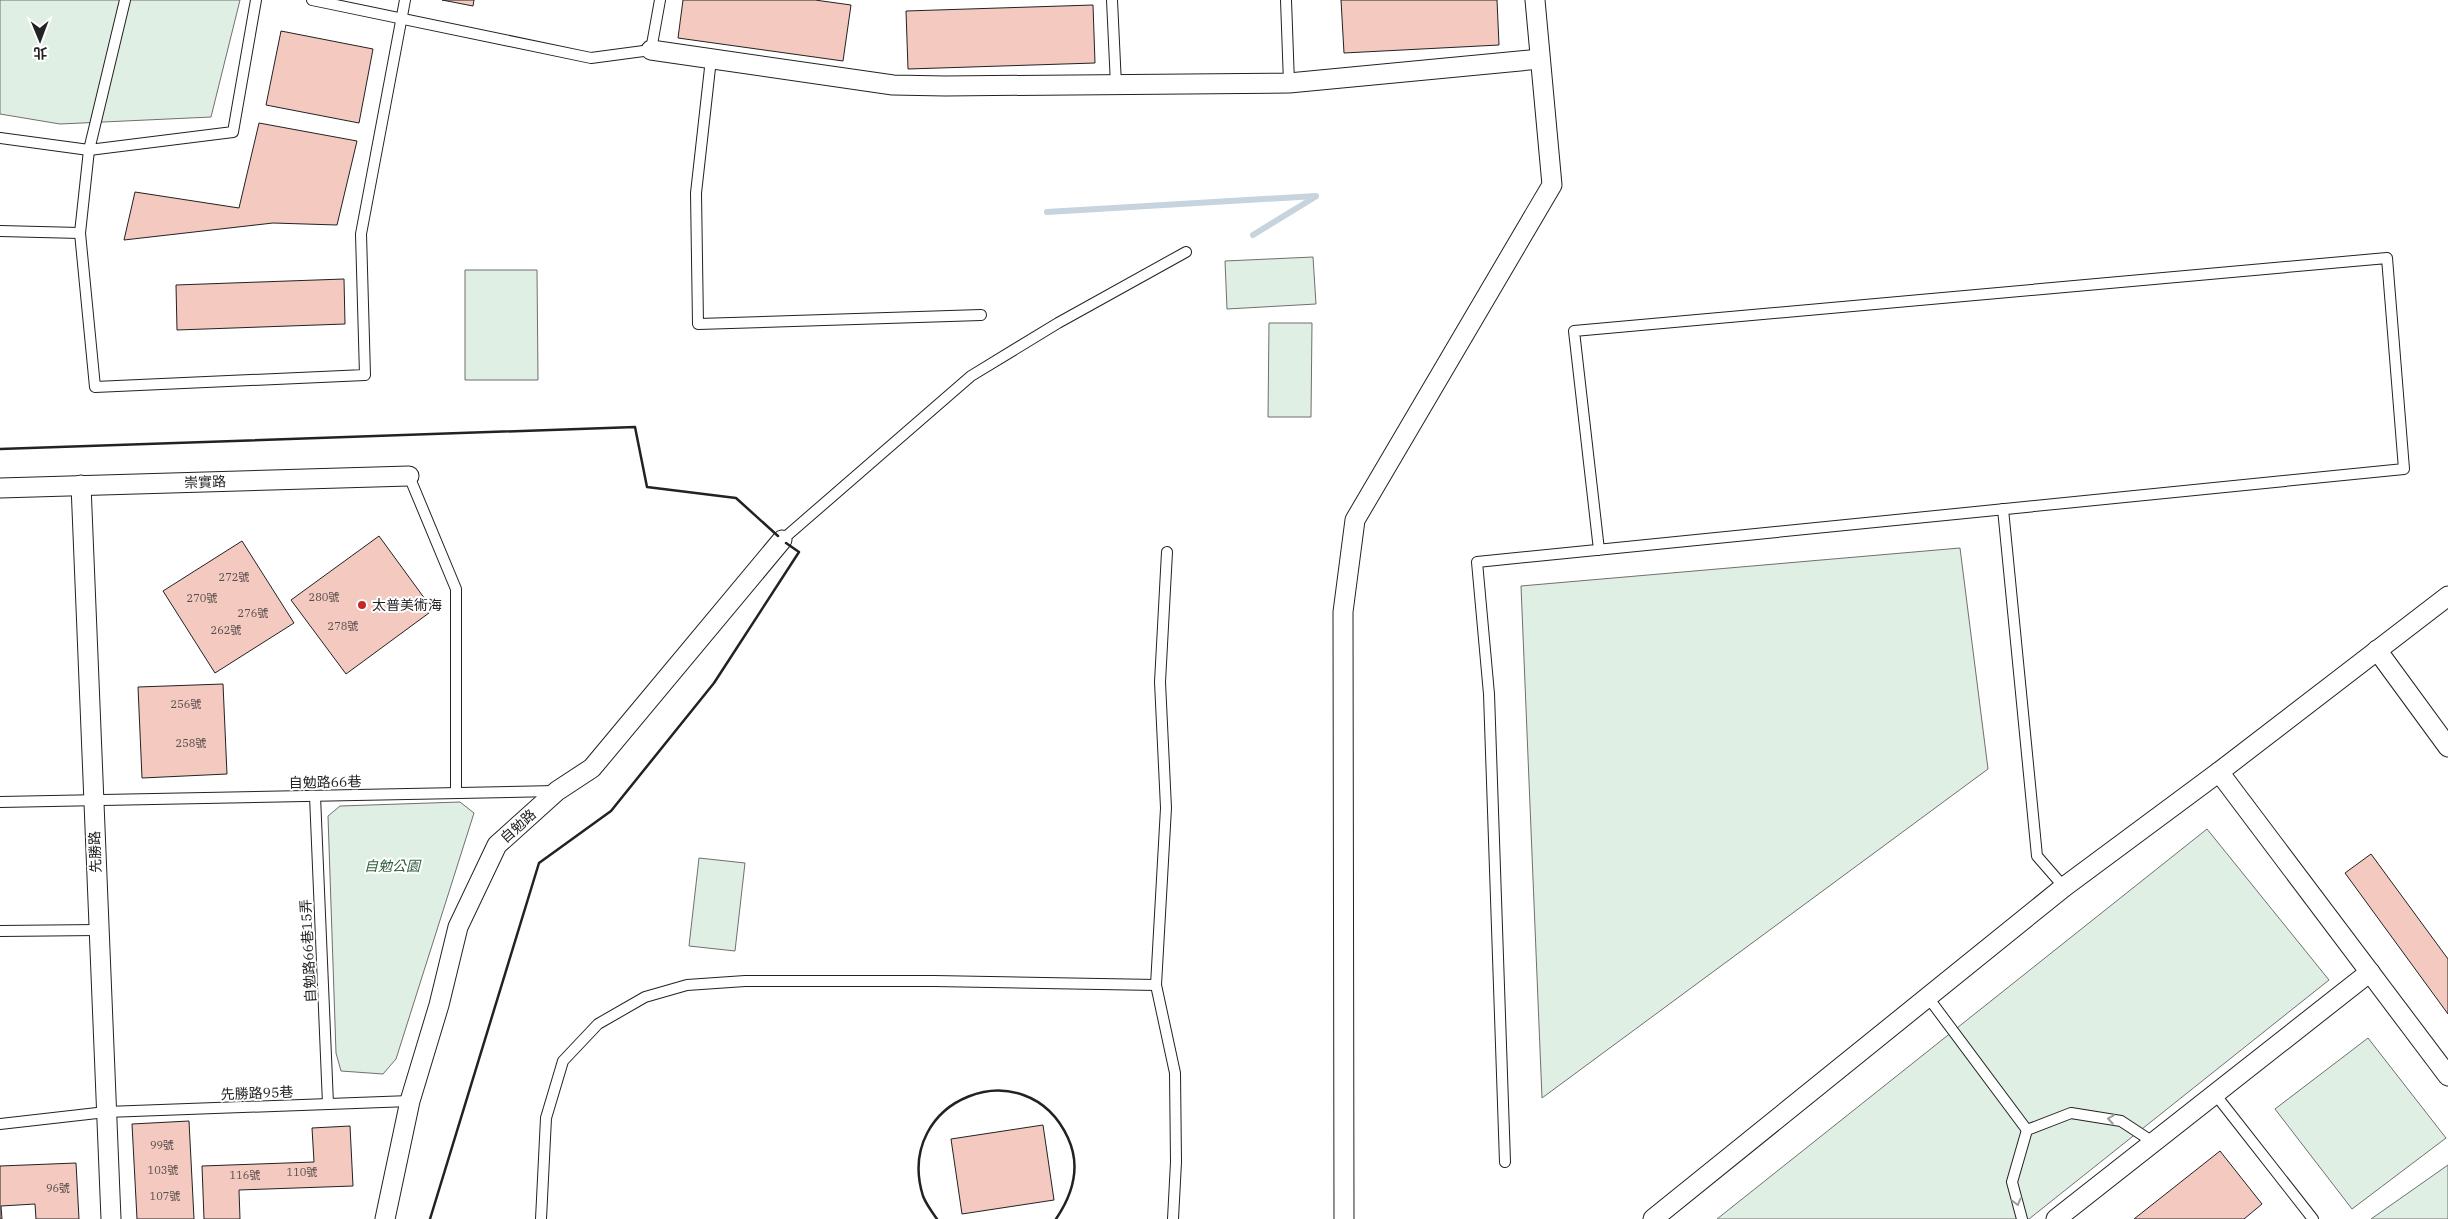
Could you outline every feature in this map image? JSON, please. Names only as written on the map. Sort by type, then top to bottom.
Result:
[{"type":"street","points":[[1344,1219],[1343,612],[1355,520],[1552,185],[1535,0]]},
{"type":"street","points":[[651,50],[893,85],[1289,83],[1540,59]]},
{"type":"street","name":"崇實路","points":[[0,488],[409,476]]},
{"type":"street","name":"先勝路","points":[[80,485],[111,1219]]},
{"type":"street","name":"自勉路","points":[[385,1219],[410,1101],[439,1005],[458,927],[497,845],[557,791],[592,768],[782,540]]},
{"type":"street","points":[[1653,1219],[2064,887],[2448,596]]},
{"type":"street","points":[[2377,650],[2448,747]]},
{"type":"street","points":[[2218,772],[2448,1076]]},
{"type":"street","points":[[2056,1219],[2370,972]]},
{"type":"lane","points":[[126,0],[89,150],[80,232],[95,387],[365,375],[361,234],[405,0]]},
{"type":"lane","points":[[0,138],[89,150],[233,132],[256,0]]},
{"type":"lane","points":[[312,0],[591,58],[651,50],[660,0]]},
{"type":"lane","points":[[1112,0],[1116,85]]},
{"type":"lane","points":[[1286,0],[1289,83]]},
{"type":"lane","points":[[711,59],[696,193],[698,324],[981,315]]},
{"type":"lane","points":[[0,231],[80,232]]},
{"type":"lane","points":[[782,540],[971,376],[1058,324],[1186,252]]},
{"type":"lane","points":[[1505,1162],[1489,694],[1477,562],[1599,550],[2404,469],[2388,258],[1574,331],[1599,550]]},
{"type":"lane","points":[[409,476],[456,589],[456,793]]},
{"type":"lane","points":[[2003,509],[2037,856],[2064,887]]},
{"type":"lane","points":[[1167,552],[1160,682],[1166,808],[1156,986],[1175,1073],[1176,1162],[1173,1219]]},
{"type":"lane","name":"自勉路66巷","points":[[0,802],[557,791]]},
{"type":"lane","name":"自勉路66巷15弄","points":[[315,796],[328,1104]]},
{"type":"lane","points":[[0,932],[98,930]]},
{"type":"lane","points":[[541,1219],[546,1118],[563,1061],[598,1024],[644,996],[687,985],[745,981],[934,981],[1156,986]]},
{"type":"lane","points":[[1927,996],[2027,1130]]},
{"type":"lane","points":[[2215,1094],[2312,1219]]},
{"type":"lane","name":"先勝路95巷","points":[[0,1124],[106,1112],[410,1101]]},
{"type":"lane","points":[[2027,1130],[2070,1114],[2121,1121],[2153,1142]]},
{"type":"lane","points":[[2022,1219],[2012,1182],[2027,1130]]},
{"type":"green space","points":[[0,0],[240,0],[211,117],[60,124],[0,114]]},
{"type":"green space","points":[[1313,257],[1316,304],[1227,309],[1225,261]]},
{"type":"green space","points":[[465,270],[537,270],[538,380],[465,380]]},
{"type":"green space","points":[[1269,323],[1312,323],[1311,417],[1268,417]]},
{"type":"green space","points":[[1960,548],[1988,769],[1542,1098],[1521,586]]},
{"type":"green space","name":"自勉公園","points":[[460,802],[474,813],[396,1059],[383,1074],[341,1071],[336,1053],[328,816],[340,806]]},
{"type":"green space","points":[[2207,829],[2329,980],[2029,1219],[1717,1219]]},
{"type":"green space","points":[[699,858],[745,863],[735,951],[689,946]]},
{"type":"green space","points":[[2368,1038],[2446,1138],[2352,1209],[2275,1109]]},
{"type":"green space","points":[[2448,1165],[2448,1219],[2371,1219]]},
{"type":"building","points":[[442,0],[474,0],[473,6]]},
{"type":"building","points":[[683,0],[815,0],[851,5],[843,61],[678,38]]},
{"type":"building","points":[[1341,0],[1497,0],[1499,45],[1344,53]]},
{"type":"building","points":[[1093,5],[1095,63],[908,69],[906,11]]},
{"type":"building","points":[[281,31],[373,49],[359,123],[266,105]]},
{"type":"building","points":[[259,123],[357,141],[337,225],[273,223],[124,240],[135,192],[239,208]]},
{"type":"building","points":[[344,279],[345,324],[177,330],[176,285]]},
{"type":"building","name":"太普美術海","points":[[379,536],[433,610],[346,674],[291,600]]},
{"type":"building","points":[[242,541],[294,623],[215,673],[163,591]]},
{"type":"building","points":[[223,684],[227,774],[142,778],[138,687]]},
{"type":"building","points":[[2371,854],[2448,959],[2448,1014],[2345,873]]},
{"type":"building","points":[[189,1121],[194,1219],[137,1219],[132,1124]]},
{"type":"building","points":[[1043,1125],[1054,1200],[962,1214],[951,1139]]},
{"type":"building","points":[[350,1126],[353,1186],[239,1190],[240,1219],[204,1219],[202,1166],[314,1162],[312,1128]]},
{"type":"building","points":[[2220,1151],[2262,1204],[2244,1219],[2134,1219]]},
{"type":"building","points":[[76,1163],[79,1219],[36,1219],[35,1204],[1,1206],[2,1219],[0,1219],[0,1166]]},
{"type":"waterway","points":[[1047,212],[1316,196]]},
{"type":"waterway","points":[[1253,235],[1315,197]]},
{"type":"wall","points":[[0,449],[635,427],[647,487],[736,498],[778,536]]},
{"type":"wall","points":[[430,1219],[539,863],[611,811],[714,683],[799,552],[786,543]]},
{"type":"wall","points":[[937,1219],[923,1196],[919,1162],[927,1133],[945,1111],[968,1096],[996,1091],[1023,1095],[1048,1110],[1068,1138],[1074,1159],[1073,1180],[1067,1200],[1056,1219]]},
{"type":"place","name":"太普美術海","points":[[362,605]]}]
